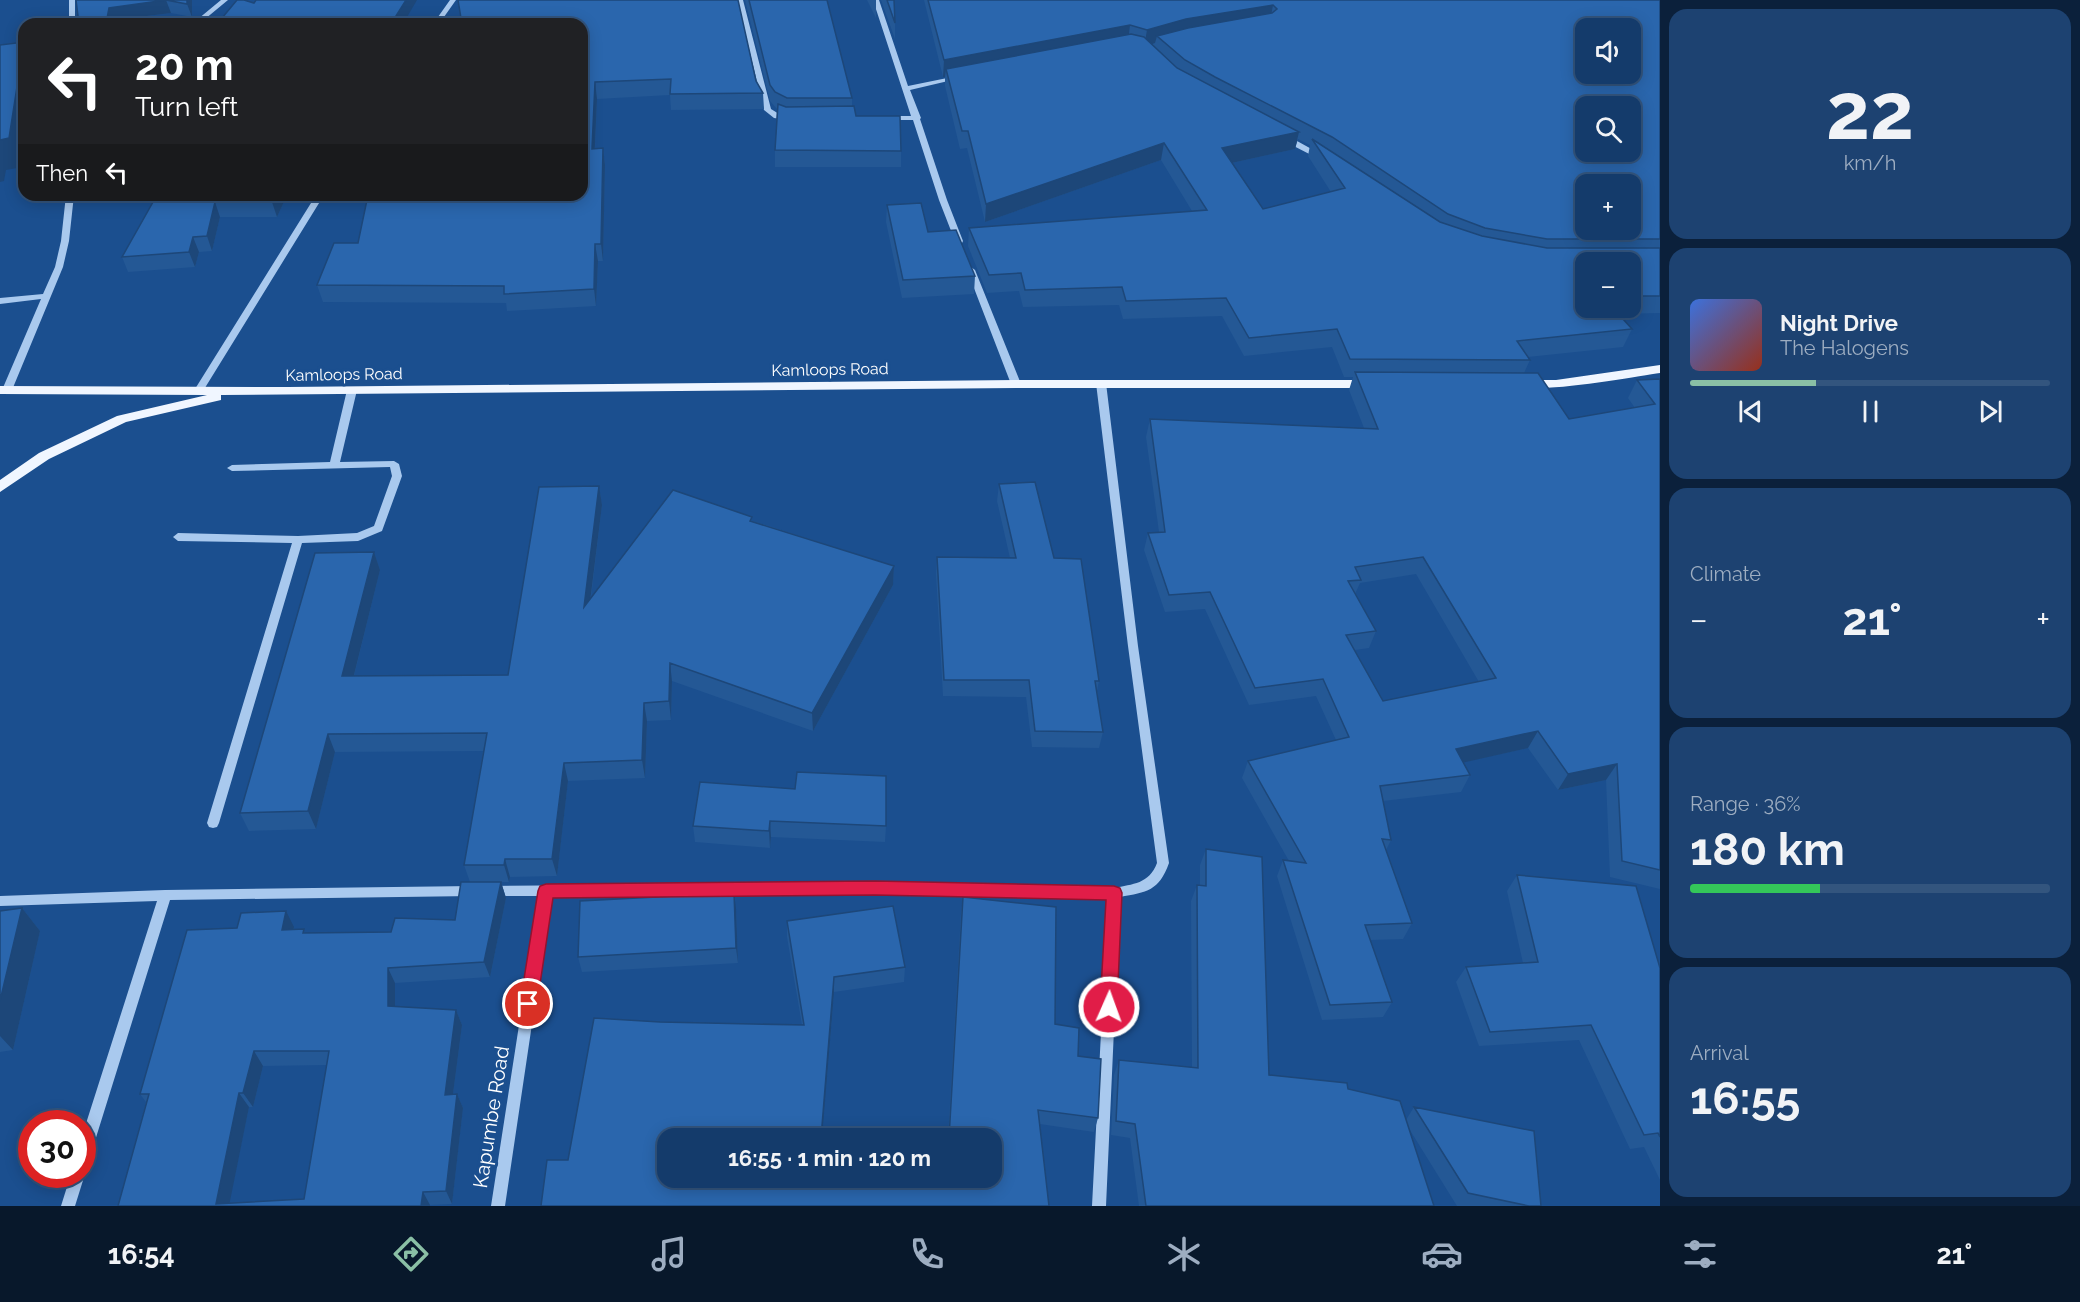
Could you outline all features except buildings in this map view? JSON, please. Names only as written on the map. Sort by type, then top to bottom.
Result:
[{"type":"main road","points":[[1508,384],[1556,384],[1660,369]]},
{"type":"main road","name":"Kamloops Road","points":[[3,390],[288,391],[1101,383],[1389,384]]},
{"type":"main road","points":[[0,404],[3,390]]},
{"type":"main road","points":[[0,487],[44,456],[122,419],[206,397],[288,391]]},
{"type":"street","points":[[72,0],[72,18]]},
{"type":"street","points":[[202,18],[225,0]]},
{"type":"street","points":[[440,18],[453,0]]},
{"type":"street","points":[[740,0],[768,110],[786,119],[798,119]]},
{"type":"street","points":[[876,0],[943,200],[964,254]]},
{"type":"street","points":[[907,88],[964,77]]},
{"type":"street","points":[[881,118],[917,118]]},
{"type":"street","points":[[1281,136],[1333,165]]},
{"type":"street","points":[[3,390],[59,267],[65,241],[69,201]]},
{"type":"street","points":[[200,389],[316,201]]},
{"type":"street","points":[[969,265],[1016,384]]},
{"type":"street","points":[[0,301],[47,296]]},
{"type":"street","points":[[0,901],[165,895],[875,888],[1114,893],[1148,886],[1159,878],[1163,863],[1133,646],[1101,383]]},
{"type":"street","points":[[334,465],[352,390]]},
{"type":"street","points":[[178,537],[298,540],[357,537],[378,528],[397,476],[394,464],[232,468]]},
{"type":"street","points":[[213,823],[298,540]]},
{"type":"street","name":"Kapumbe Road","points":[[498,1206],[546,891]]},
{"type":"street","points":[[1099,1206],[1114,893]]},
{"type":"street","points":[[96,1115],[165,895]]},
{"type":"street","points":[[68,1206],[74,1188]]},
{"type":"route","points":[[528,1004],[546,891],[875,888],[1114,893],[1109,1007]]}]
